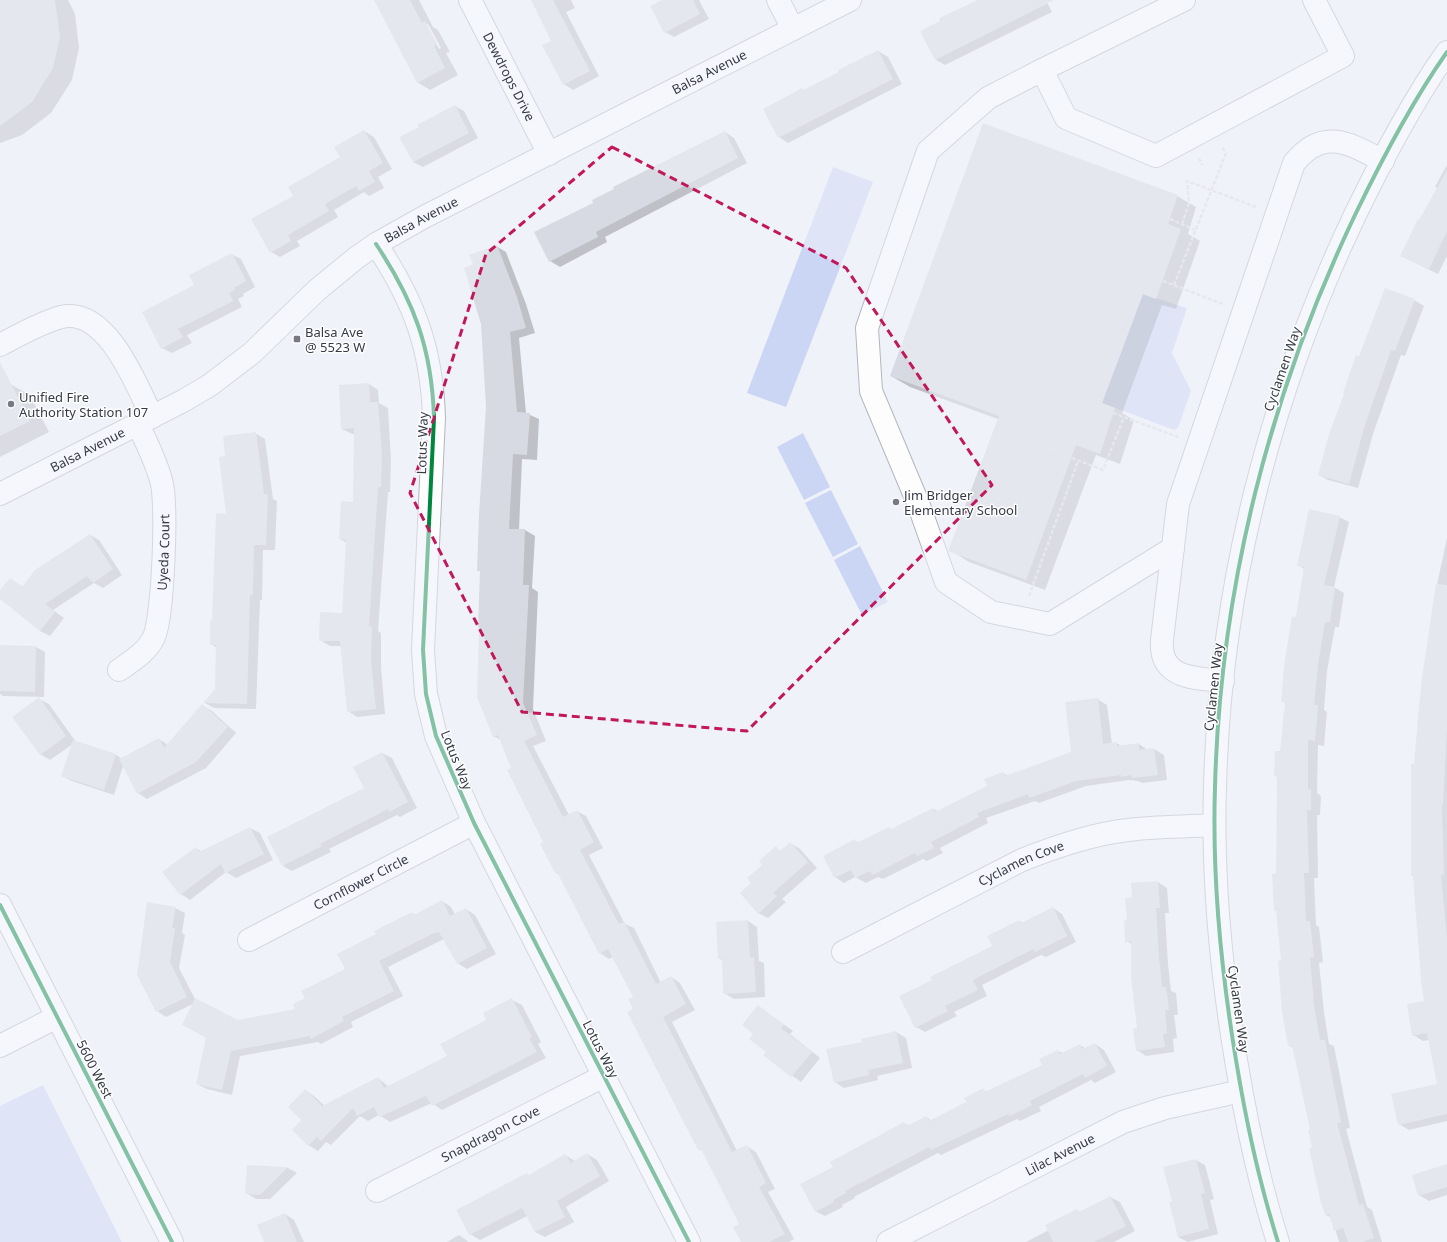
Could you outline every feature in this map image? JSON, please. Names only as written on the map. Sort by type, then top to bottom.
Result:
[{"type":"street","name":"Dewdrops Drive","points":[[470,0],[549,154]]},
{"type":"street","points":[[778,0],[793,29]]},
{"type":"street","name":"Balsa Avenue","points":[[0,494],[203,389],[231,370],[272,335],[336,274],[376,244],[426,216],[850,0]]},
{"type":"street","points":[[1173,548],[1050,624],[991,612],[946,582],[918,503],[871,391],[867,328],[928,151],[988,98],[1184,0]]},
{"type":"street","points":[[1042,70],[1066,118],[1156,156],[1343,56],[1314,0]]},
{"type":"street","name":"Cyclamen Way","points":[[1278,1242],[1261,1184],[1241,1091],[1222,959],[1214,825],[1216,753],[1223,681],[1243,548],[1254,494],[1268,443],[1302,341],[1342,242],[1408,115],[1447,52]]},
{"type":"street","points":[[1223,681],[1181,675],[1170,667],[1163,655],[1162,640],[1178,504],[1244,311],[1289,172],[1294,163],[1300,156],[1315,145],[1333,141],[1342,142],[1360,149],[1383,161]]},
{"type":"street","name":"Lotus Way","points":[[376,244],[394,270],[412,305],[426,350],[430,373],[434,418],[423,672],[426,694],[436,736],[474,823],[689,1242]]},
{"type":"street","name":"Uyeda Court","points":[[0,345],[62,317],[74,316],[85,319],[95,325],[118,350],[145,420],[164,492],[165,509],[160,611],[154,637],[148,646],[141,654],[119,670]]},
{"type":"street","name":"Cornflower Circle","points":[[248,940],[474,823]]},
{"type":"street","name":"Cyclamen Cove","points":[[843,952],[1022,860],[1048,849],[1074,841],[1128,830],[1214,825]]},
{"type":"street","name":"5600 West","points":[[0,905],[172,1242]]},
{"type":"street","points":[[0,1046],[57,1017]]},
{"type":"street","name":"Snapdragon Cove","points":[[377,1191],[604,1076]]},
{"type":"street","name":"Lilac Avenue","points":[[888,1242],[1122,1122],[1165,1108],[1241,1091]]},
{"type":"path","points":[[1174,285],[1226,153]]},
{"type":"path","points":[[1182,224],[1189,202],[1187,180],[1259,208]]},
{"type":"path","points":[[1170,219],[1195,230]]},
{"type":"path","points":[[1163,281],[1225,305]]},
{"type":"path","points":[[1113,413],[1180,438]]},
{"type":"path","points":[[1038,445],[1102,470],[1124,417]]},
{"type":"path","points":[[1029,596],[1078,461]]},
{"type":"highlighted area","points":[[612,147],[846,268],[992,485],[747,731],[522,712],[410,493],[486,254]]},
{"type":"shaded area","points":[[833,167],[873,182],[786,407],[747,393]]},
{"type":"shaded area","points":[[1143,294],[1187,308],[1172,353],[1191,391],[1178,428],[1174,430],[1102,403]]},
{"type":"shaded area","points":[[803,433],[830,487],[804,500],[777,447]]},
{"type":"shaded area","points":[[831,490],[858,544],[833,557],[805,503]]},
{"type":"shaded area","points":[[860,546],[888,602],[862,615],[834,560]]},
{"type":"shaded area","points":[[43,1085],[122,1242],[0,1242],[0,1106]]},
{"type":"building","points":[[0,0],[55,0],[60,37],[53,68],[32,102],[0,126]]},
{"type":"building","points":[[374,0],[410,0],[422,23],[425,21],[437,44],[434,46],[445,68],[417,83]]},
{"type":"building","points":[[531,0],[553,0],[590,71],[563,85],[542,45],[551,41]]},
{"type":"building","points":[[662,0],[693,0],[700,14],[664,33],[650,6]]},
{"type":"building","points":[[978,0],[1054,0],[935,60],[920,31],[940,21],[939,18]]},
{"type":"building","points":[[878,50],[893,79],[778,138],[763,109],[802,88],[803,90],[839,72],[838,70]]},
{"type":"building","points":[[455,105],[469,133],[413,162],[399,137],[419,127],[417,125]]},
{"type":"building","points":[[983,123],[1178,195],[1168,224],[1181,229],[1156,299],[1143,294],[1102,403],[1115,408],[1100,454],[1076,445],[1026,580],[948,551],[999,416],[890,376]]},
{"type":"building","points":[[364,130],[383,163],[369,171],[375,182],[359,191],[356,186],[325,204],[329,211],[288,235],[291,241],[270,253],[251,219],[293,196],[288,187],[340,157],[334,147]]},
{"type":"building","points":[[725,131],[738,158],[596,232],[598,237],[549,262],[534,232],[593,203],[592,200],[614,189],[613,187]]},
{"type":"building","points":[[1447,170],[1447,231],[1429,269],[1400,256],[1418,219],[1419,220]]},
{"type":"building","points":[[497,245],[517,297],[526,328],[510,332],[517,412],[530,413],[527,455],[513,454],[509,529],[525,529],[523,585],[529,585],[523,703],[537,735],[524,741],[563,817],[577,810],[594,842],[580,850],[619,924],[624,922],[656,984],[671,976],[686,1004],[663,1017],[732,1152],[747,1145],[766,1183],[759,1187],[785,1234],[769,1242],[741,1242],[733,1227],[739,1224],[701,1149],[698,1150],[627,1012],[633,1009],[628,999],[633,997],[608,949],[599,954],[557,872],[555,873],[540,844],[543,842],[507,770],[511,768],[498,735],[493,737],[477,697],[480,571],[477,571],[486,407],[481,324],[464,268],[473,264],[469,255]]},
{"type":"building","points":[[232,253],[246,281],[234,288],[235,290],[229,293],[233,301],[178,329],[183,337],[161,349],[142,312],[194,285],[189,275]]},
{"type":"building","points":[[1385,288],[1415,299],[1395,351],[1391,350],[1364,428],[1349,484],[1318,475],[1329,434],[1344,394],[1343,393],[1356,355],[1359,356]]},
{"type":"building","name":"Unified Fire Authority Station 107","points":[[0,362],[30,421],[0,436]]},
{"type":"building","points":[[369,383],[370,402],[378,402],[382,454],[381,487],[378,487],[369,627],[372,627],[371,661],[376,709],[347,712],[340,641],[319,641],[320,612],[342,613],[346,540],[339,539],[341,501],[353,502],[354,428],[341,429],[339,385]]},
{"type":"building","points":[[256,432],[264,494],[268,495],[266,545],[254,545],[253,595],[250,595],[247,704],[203,703],[215,689],[216,645],[210,645],[210,620],[212,621],[216,513],[226,514],[219,457],[225,456],[223,436]]},
{"type":"building","points":[[1309,509],[1340,516],[1324,585],[1335,587],[1330,622],[1325,622],[1318,665],[1314,705],[1318,705],[1315,741],[1308,740],[1308,789],[1311,789],[1311,810],[1307,810],[1309,873],[1304,873],[1306,921],[1310,921],[1314,957],[1310,958],[1314,1006],[1320,1040],[1325,1040],[1341,1123],[1337,1123],[1359,1205],[1363,1204],[1374,1238],[1362,1242],[1348,1242],[1343,1228],[1334,1231],[1329,1214],[1325,1215],[1320,1199],[1309,1148],[1312,1147],[1308,1130],[1310,1130],[1292,1045],[1288,1046],[1282,1011],[1278,961],[1281,960],[1276,911],[1274,911],[1272,874],[1276,874],[1277,776],[1274,776],[1275,751],[1280,751],[1285,702],[1281,702],[1284,666],[1292,616],[1296,617],[1304,567],[1297,566]]},
{"type":"building","points":[[90,534],[113,569],[93,583],[87,576],[45,604],[55,612],[40,631],[0,599],[0,590],[10,578],[22,587],[35,570]]},
{"type":"building","points":[[1436,584],[1447,585],[1447,728],[1442,805],[1444,875],[1441,875],[1447,939],[1447,1114],[1398,1125],[1391,1094],[1437,1084],[1427,1033],[1412,1036],[1407,1004],[1424,1001],[1413,876],[1411,876],[1411,764],[1414,764],[1421,685]]},
{"type":"building","points":[[0,645],[36,646],[35,692],[0,691]]},
{"type":"building","points":[[39,697],[66,736],[40,755],[12,717]]},
{"type":"building","points":[[1098,698],[1103,744],[1117,742],[1117,746],[1139,743],[1139,750],[1154,748],[1158,775],[1132,778],[1131,775],[1121,777],[1121,775],[1076,781],[1029,798],[1028,794],[977,813],[979,817],[931,842],[934,848],[917,856],[915,853],[872,875],[870,871],[855,878],[851,870],[834,878],[823,856],[855,839],[856,843],[889,827],[891,829],[933,808],[935,812],[987,786],[984,779],[1003,772],[1005,776],[1071,752],[1065,702]]},
{"type":"building","points":[[202,704],[228,727],[196,762],[137,794],[119,759],[159,738],[164,748]]},
{"type":"building","points":[[73,740],[116,754],[104,790],[61,776]]},
{"type":"building","points":[[382,752],[408,802],[389,812],[388,809],[320,844],[322,846],[282,866],[267,837],[364,788],[353,767]]},
{"type":"building","points":[[250,827],[264,854],[225,873],[221,864],[180,895],[162,872],[196,847],[199,852]]},
{"type":"building","points":[[790,842],[808,862],[773,893],[777,896],[758,914],[740,893],[751,883],[747,878],[762,865],[759,861],[776,846],[780,851]]},
{"type":"building","points":[[1158,881],[1160,908],[1156,908],[1162,987],[1166,987],[1169,1010],[1165,1010],[1167,1033],[1163,1034],[1165,1047],[1136,1051],[1133,1029],[1137,1028],[1131,978],[1131,941],[1125,942],[1124,921],[1127,920],[1125,898],[1132,897],[1131,883]]},
{"type":"building","points":[[442,900],[450,916],[466,908],[487,948],[457,964],[439,932],[432,934],[379,961],[394,991],[342,1017],[344,1021],[311,1039],[310,1036],[231,1051],[222,1090],[196,1084],[206,1037],[182,1025],[195,998],[238,1020],[295,1009],[293,1004],[305,998],[301,991],[345,969],[337,954],[376,934],[374,931],[412,912],[414,915]]},
{"type":"building","points":[[147,902],[176,907],[172,928],[175,928],[170,962],[187,997],[156,1012],[137,975]]},
{"type":"building","points":[[1053,907],[1067,936],[1035,952],[1033,949],[973,980],[978,990],[945,1006],[948,1011],[915,1028],[899,996],[932,980],[930,977],[992,946],[987,936],[1019,920],[1021,923]]},
{"type":"building","points":[[748,920],[750,957],[754,957],[756,992],[723,994],[722,958],[718,959],[716,922]]},
{"type":"building","points":[[512,998],[532,1037],[529,1038],[537,1052],[432,1106],[426,1096],[379,1117],[374,1107],[357,1116],[353,1108],[321,1141],[317,1137],[308,1146],[292,1130],[301,1120],[288,1107],[305,1089],[322,1106],[378,1077],[384,1088],[447,1056],[440,1044],[486,1020],[483,1013]]},
{"type":"building","points":[[758,1005],[784,1025],[781,1028],[812,1052],[791,1077],[763,1055],[766,1052],[749,1039],[753,1034],[742,1025]]},
{"type":"building","points":[[896,1031],[903,1063],[868,1070],[869,1075],[834,1083],[826,1049],[862,1042],[861,1039]]},
{"type":"building","points":[[1095,1043],[1107,1066],[1085,1078],[1083,1074],[1030,1101],[1032,1105],[1010,1116],[1008,1114],[931,1150],[929,1147],[845,1191],[846,1193],[833,1200],[834,1202],[815,1212],[800,1184],[833,1167],[830,1162],[904,1122],[907,1126],[926,1116],[929,1121],[966,1102],[964,1098],[983,1088],[985,1092],[1042,1065],[1039,1059],[1058,1050],[1060,1054],[1080,1044],[1082,1049]]},
{"type":"building","points":[[587,1153],[600,1176],[557,1201],[565,1217],[535,1232],[522,1208],[469,1235],[456,1210],[527,1173],[529,1175],[565,1154],[571,1163]]},
{"type":"building","points":[[1196,1159],[1205,1193],[1201,1194],[1209,1229],[1178,1237],[1169,1202],[1172,1202],[1163,1167]]},
{"type":"building","points":[[1447,1164],[1447,1187],[1418,1196],[1412,1175]]},
{"type":"building","points":[[247,1165],[288,1167],[260,1195],[245,1194]]},
{"type":"building","points":[[1110,1196],[1126,1226],[1094,1242],[1053,1242],[1045,1225],[1077,1209],[1079,1212]]},
{"type":"building","points":[[285,1213],[297,1242],[264,1242],[257,1225]]},
{"type":"cycle path","points":[[1278,1242],[1259,1174],[1244,1106],[1226,992],[1216,890],[1214,821],[1215,787],[1219,713],[1227,639],[1239,566],[1255,494],[1275,422],[1298,352],[1325,283],[1365,194],[1409,111],[1447,52]]},
{"type":"cycle path","points":[[376,244],[411,306],[425,348],[432,393],[434,418],[423,650],[426,694],[436,736],[474,823],[689,1242]]},
{"type":"cycle path","points":[[0,905],[172,1242]]},
{"type":"place","name":"Balsa Ave @ 5523 W","points":[[297,339]]},
{"type":"place","name":"Unified Fire Authority Station 107","points":[[11,404]]},
{"type":"place","name":"Jim Bridger Elementary School","points":[[896,502]]}]
